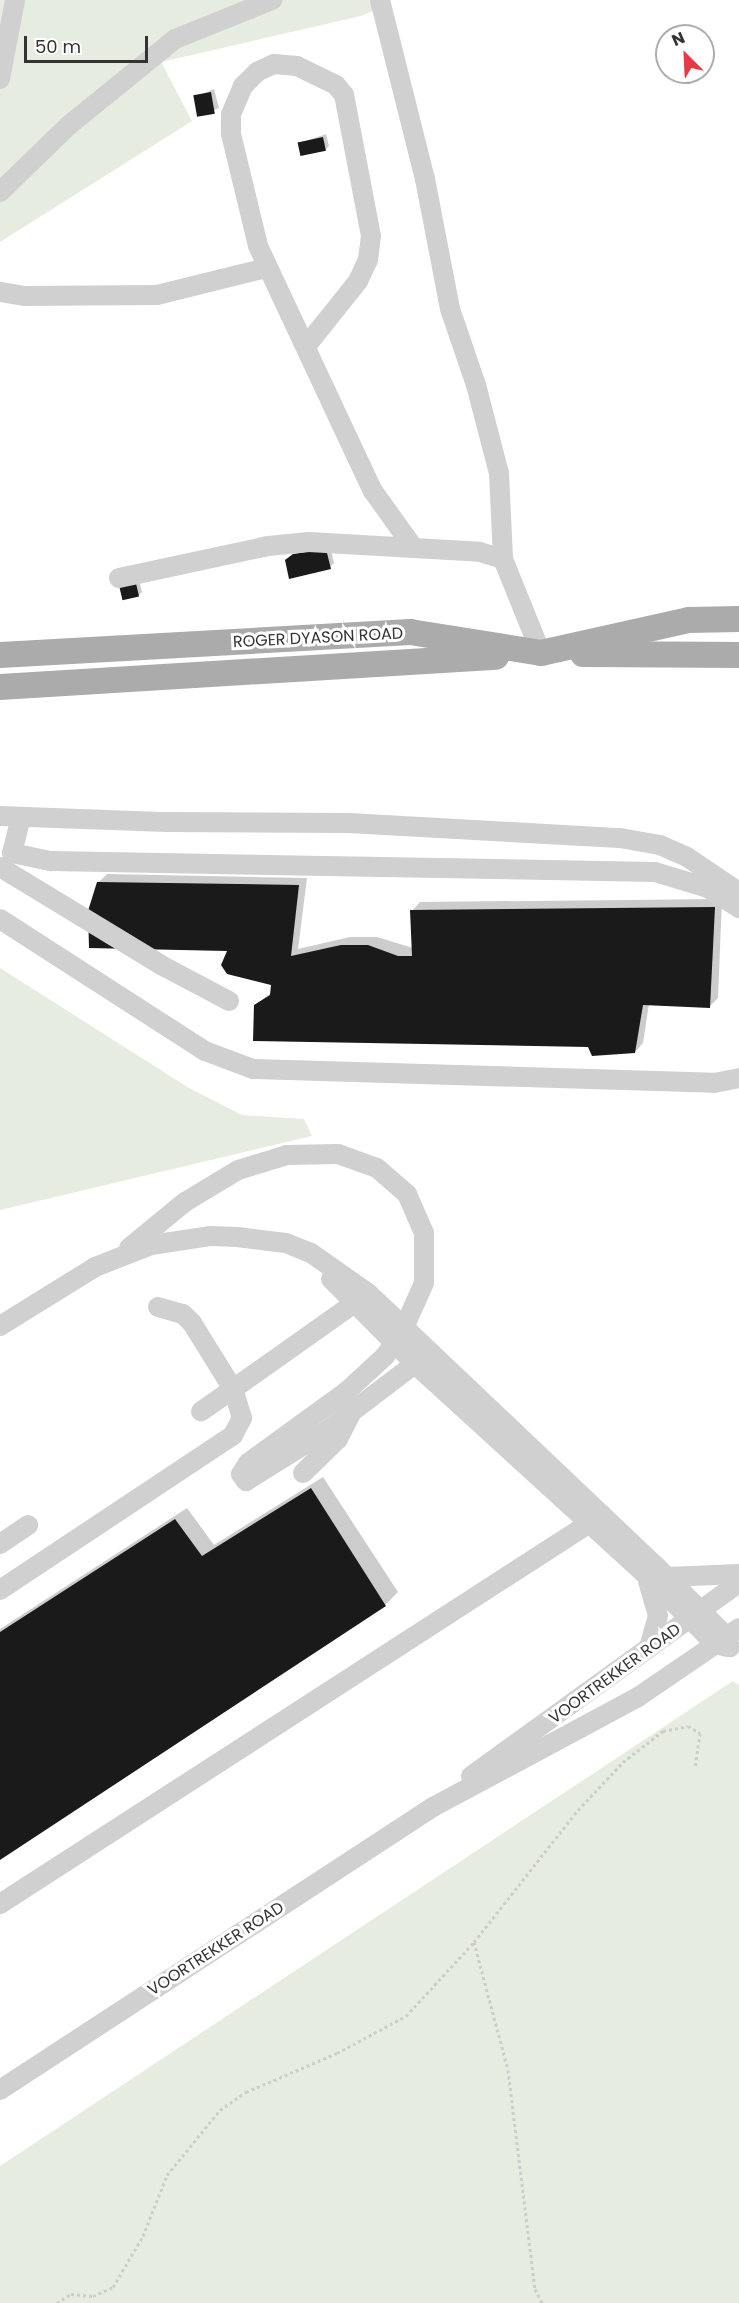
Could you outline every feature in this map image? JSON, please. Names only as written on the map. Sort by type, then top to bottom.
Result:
[{"type":"main road","name":"ROGER DYASON ROAD","points":[[0,655],[410,632],[541,653],[689,620],[739,619]]},
{"type":"main road","name":"ROGER DYASON ROAD","points":[[0,687],[534,655],[739,655]]},
{"type":"street","points":[[0,79],[15,0]]},
{"type":"street","points":[[0,192],[68,126],[175,39],[272,0]]},
{"type":"street","points":[[380,0],[424,178],[450,309],[476,385],[499,473],[503,559],[541,653]]},
{"type":"street","points":[[307,345],[364,271],[371,236],[344,94],[336,85],[290,64],[265,67],[249,78],[237,95],[231,114],[231,134],[266,268],[307,345],[373,491],[413,547]]},
{"type":"street","points":[[0,292],[24,296],[157,295],[266,268]]},
{"type":"street","points":[[119,578],[289,543],[413,547],[480,552],[503,559]]},
{"type":"street","points":[[0,816],[349,823],[620,838],[660,845],[703,867],[739,892]]},
{"type":"street","points":[[4,859],[21,817]]},
{"type":"street","points":[[655,872],[660,845]]},
{"type":"street","points":[[4,859],[655,872],[708,888],[739,908]]},
{"type":"street","points":[[4,859],[161,965],[229,1001]]},
{"type":"street","points":[[0,919],[205,1051],[253,1069],[714,1083],[739,1078]]},
{"type":"street","points":[[0,1326],[123,1254],[185,1202],[238,1170],[287,1155],[338,1154],[377,1168],[407,1194],[424,1233],[424,1282],[403,1330],[385,1356],[347,1391],[248,1462],[241,1474],[246,1481],[351,1413],[422,1358]]},
{"type":"street","points":[[123,1254],[185,1239],[260,1239],[286,1243],[311,1253],[363,1299],[422,1358],[596,1520],[667,1577],[695,1615]]},
{"type":"street","points":[[201,1411],[363,1299]]},
{"type":"street","points":[[0,1590],[233,1435],[242,1418],[233,1389],[192,1323],[183,1314],[158,1307]]},
{"type":"street","points":[[303,1473],[338,1439],[351,1413]]},
{"type":"street","points":[[596,1520],[646,1575],[730,1641]]},
{"type":"street","points":[[0,1904],[596,1520]]},
{"type":"street","points":[[0,1544],[28,1526]]},
{"type":"street","points":[[667,1577],[739,1574]]},
{"type":"street","points":[[646,1575],[658,1616],[649,1647]]},
{"type":"street","name":"VOORTREKKER ROAD","points":[[0,2090],[433,1807],[739,1583]]},
{"type":"street","name":"VOORTREKKER ROAD","points":[[433,1807],[638,1697],[730,1641]]},
{"type":"path","points":[[57,2303],[71,2294],[93,2296],[113,2287],[143,2236],[166,2175],[220,2110],[246,2092],[337,2053],[406,2016],[474,1942],[578,1810],[650,1741],[663,1731],[696,1728],[700,1745],[695,1768]]},
{"type":"path","points":[[474,1942],[508,2070],[535,2289],[542,2303]]},
{"type":"shaded area","points":[[0,0],[379,0],[381,7],[361,16],[161,62],[192,121],[0,242]]},
{"type":"shaded area","points":[[0,968],[189,1088],[242,1115],[304,1119],[312,1136],[0,1210]]},
{"type":"shaded area","points":[[733,1681],[739,1685],[739,2303],[0,2303],[0,2166]]},
{"type":"building","points":[[211,92],[215,114],[197,117],[193,95]]},
{"type":"building","points":[[323,137],[326,151],[300,156],[298,142]]},
{"type":"building","points":[[326,549],[331,569],[289,579],[285,560],[293,554]]},
{"type":"building","points":[[135,579],[139,597],[122,600],[118,583]]},
{"type":"building","points":[[97,882],[299,885],[291,956],[341,945],[368,945],[398,956],[412,956],[410,910],[715,907],[710,1008],[643,1005],[635,1053],[592,1056],[588,1047],[253,1041],[254,1005],[270,995],[271,985],[227,974],[221,965],[227,951],[89,948],[88,911]]},
{"type":"building","points":[[311,1488],[386,1606],[0,1860],[0,1632],[175,1519],[202,1556]]}]
